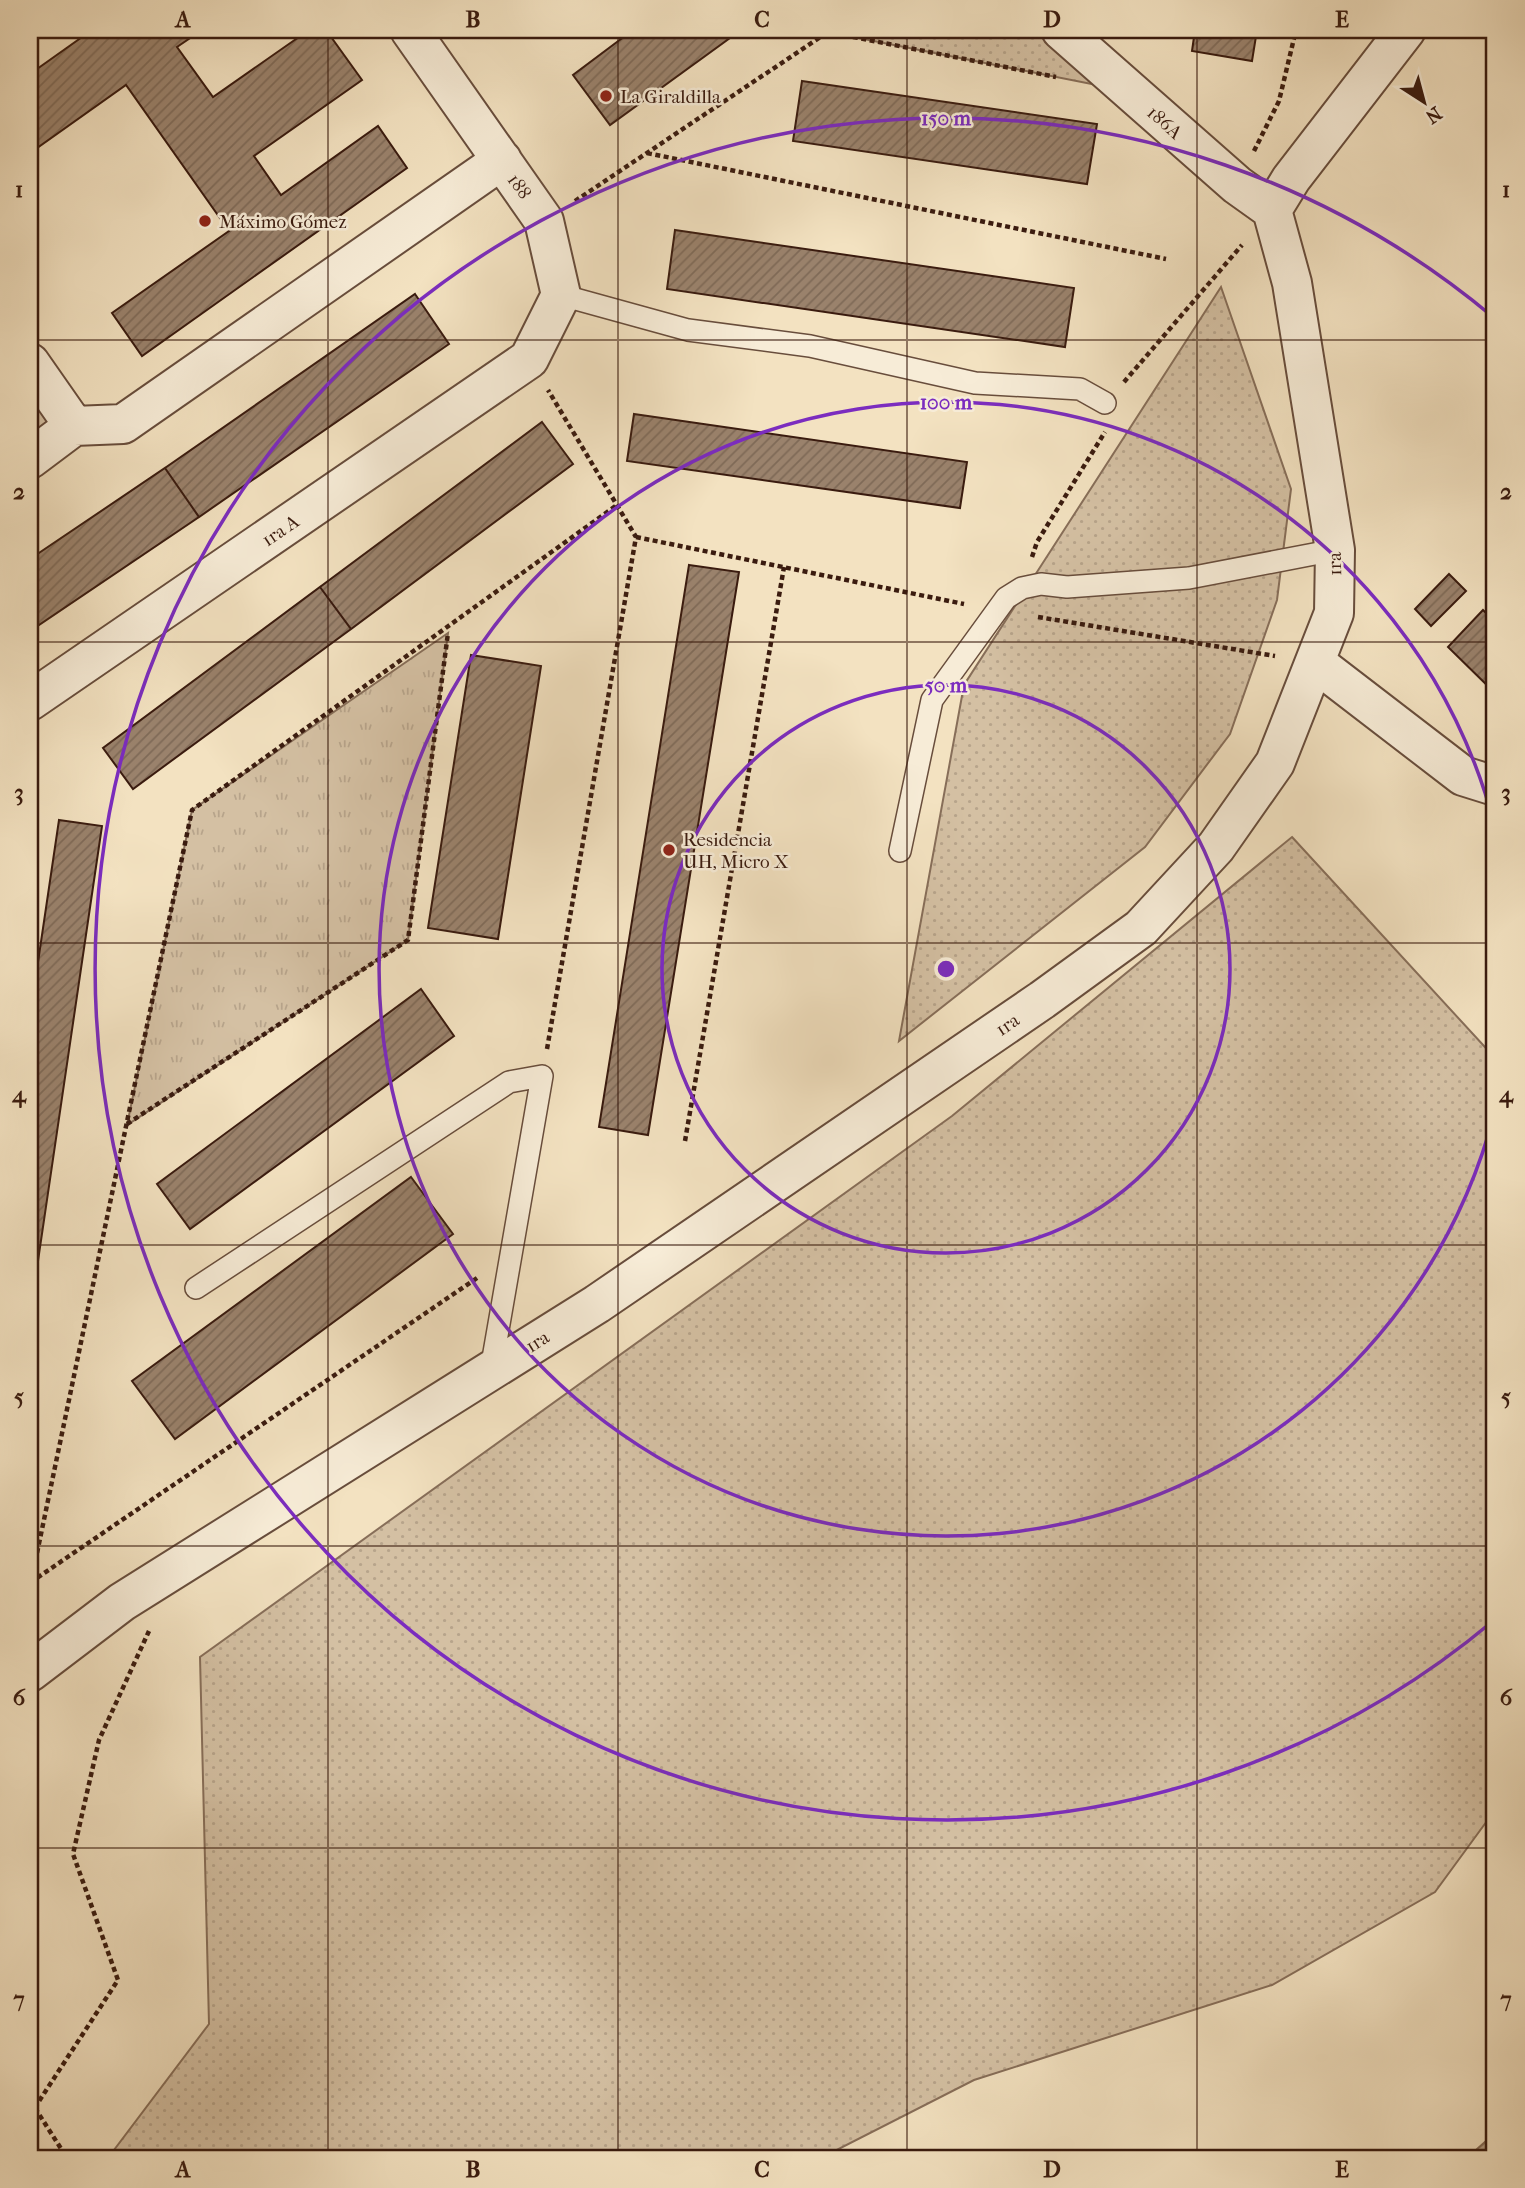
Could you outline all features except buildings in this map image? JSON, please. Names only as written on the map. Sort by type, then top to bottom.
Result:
[{"type":"street","name":"188","points":[[410,30],[544,221],[561,295]]},
{"type":"street","name":"186A","points":[[1061,30],[1237,185],[1272,210]]},
{"type":"street","points":[[1272,210],[1291,179],[1406,30]]},
{"type":"street","points":[[30,459],[74,426],[122,424],[502,160]]},
{"type":"street","name":"1ra","points":[[30,1672],[122,1602],[620,1288],[1042,1000],[1141,928],[1216,848],[1275,763],[1334,613],[1335,550],[1292,283],[1272,210]]},
{"type":"street","points":[[529,359],[561,295]]},
{"type":"street","name":"1ra A","points":[[30,701],[529,359]]},
{"type":"street","points":[[30,363],[74,426]]},
{"type":"street","points":[[1316,663],[1463,776],[1495,786]]},
{"type":"lane","points":[[561,295],[688,330],[810,346],[975,383],[1080,389],[1105,404]]},
{"type":"lane","points":[[900,851],[932,700],[1006,598],[1022,588],[1041,584],[1067,587],[1189,578],[1335,550]]},
{"type":"lane","points":[[196,1288],[509,1082],[542,1076],[491,1370]]},
{"type":"path","points":[[1237,185],[1279,101],[1296,30]]},
{"type":"path","points":[[544,221],[829,31],[1066,79]]},
{"type":"path","points":[[647,153],[1166,259]]},
{"type":"path","points":[[529,359],[636,537],[542,1076]]},
{"type":"path","points":[[511,1255],[31,1582],[192,810],[617,505]]},
{"type":"path","points":[[685,1142],[784,567]]},
{"type":"path","points":[[127,1125],[408,940],[449,633]]},
{"type":"path","points":[[30,2115],[118,1980],[73,1854],[99,1740],[150,1629]]},
{"type":"path","points":[[35,2108],[66,2158]]},
{"type":"green space","points":[[1060,30],[1132,92],[828,32]]},
{"type":"green space","points":[[1221,287],[1291,489],[1277,600],[1230,734],[1145,847],[899,1041],[964,685]]},
{"type":"green space","points":[[30,395],[48,421],[30,435]]},
{"type":"green space","points":[[448,633],[408,940],[127,1125],[192,810]]},
{"type":"green space","points":[[1292,837],[1495,1058],[1495,1810],[1435,1892],[1272,1985],[974,2080],[821,2158],[108,2158],[209,2024],[200,1657],[952,1116]]},
{"type":"water","points":[[1495,2133],[1495,2158],[1467,2158]]},
{"type":"place","name":"La Giraldilla","points":[[606,96]]},
{"type":"place","name":"Máximo Gómez","points":[[205,221]]},
{"type":"place","name":"Residencia UH, Micro X","points":[[669,850]]}]
